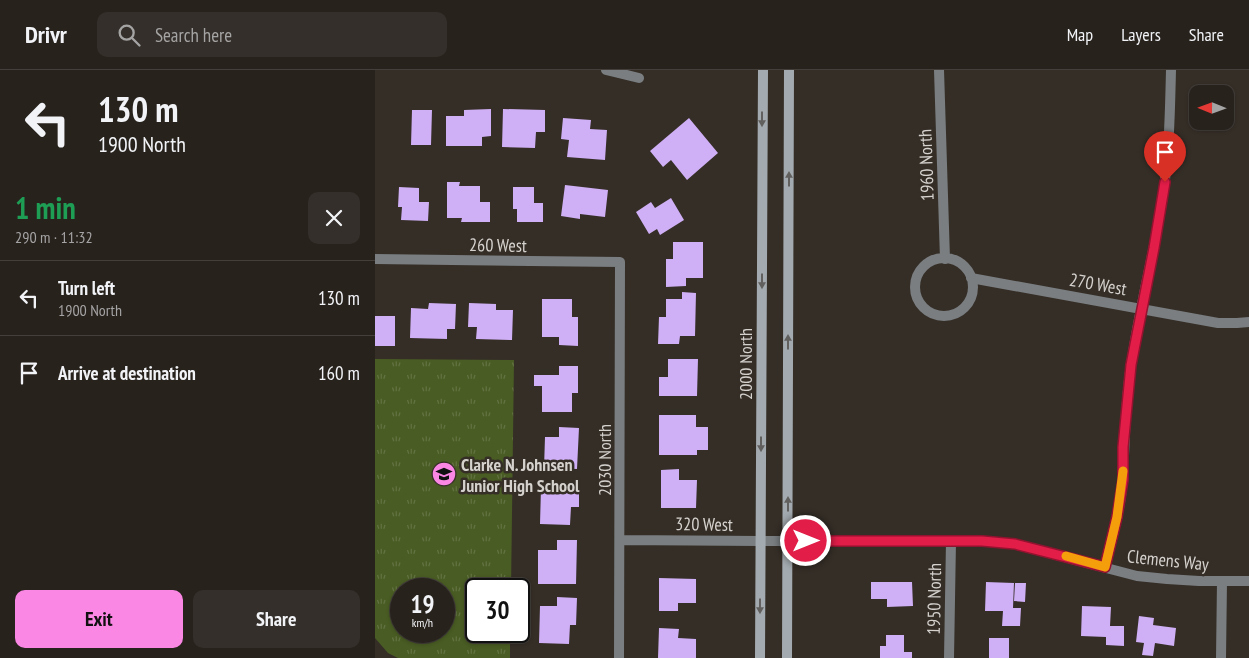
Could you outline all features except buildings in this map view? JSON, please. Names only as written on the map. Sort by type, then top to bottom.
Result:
[{"type":"street","points":[[606,70],[639,78]]},
{"type":"street","name":"2000 North","points":[[760,658],[763,70]]},
{"type":"street","points":[[787,658],[789,70]]},
{"type":"street","name":"1960 North","points":[[939,70],[945,258]]},
{"type":"street","points":[[1105,567],[1117,517],[1123,480],[1123,447],[1129,375],[1154,248],[1167,164],[1171,70]]},
{"type":"street","points":[[945,258],[961,264],[971,278],[971,296],[967,304],[953,315],[943,316],[927,310],[920,304],[916,296],[915,286],[921,270],[928,263],[936,260],[945,258]]},
{"type":"street","name":"260 West","points":[[375,260],[620,262]]},
{"type":"street","name":"2030 North","points":[[619,658],[620,262]]},
{"type":"street","name":"270 West","points":[[971,278],[1218,323],[1249,322]]},
{"type":"street","name":"320 West","points":[[620,540],[788,541]]},
{"type":"street","name":"Clemens Way","points":[[788,541],[982,541],[1015,544],[1137,576],[1167,579],[1249,581]]},
{"type":"street","name":"1950 North","points":[[949,658],[951,541]]},
{"type":"street","points":[[1221,658],[1222,581]]},
{"type":"green space","name":"Clarke N. Johnsen Junior High School","points":[[375,359],[514,360],[511,578],[465,578],[465,643],[510,643],[510,658],[398,658],[388,653],[375,638]]},
{"type":"slow traffic","points":[[1066,556],[1105,567],[1117,517],[1123,471]]},
{"type":"place","name":"Clarke N. Johnsen Junior High School","points":[[444,474]]},
{"type":"route","points":[[806,541],[982,541],[1015,544],[1105,567],[1117,517],[1123,480],[1123,447],[1131,365],[1165,182]]}]
